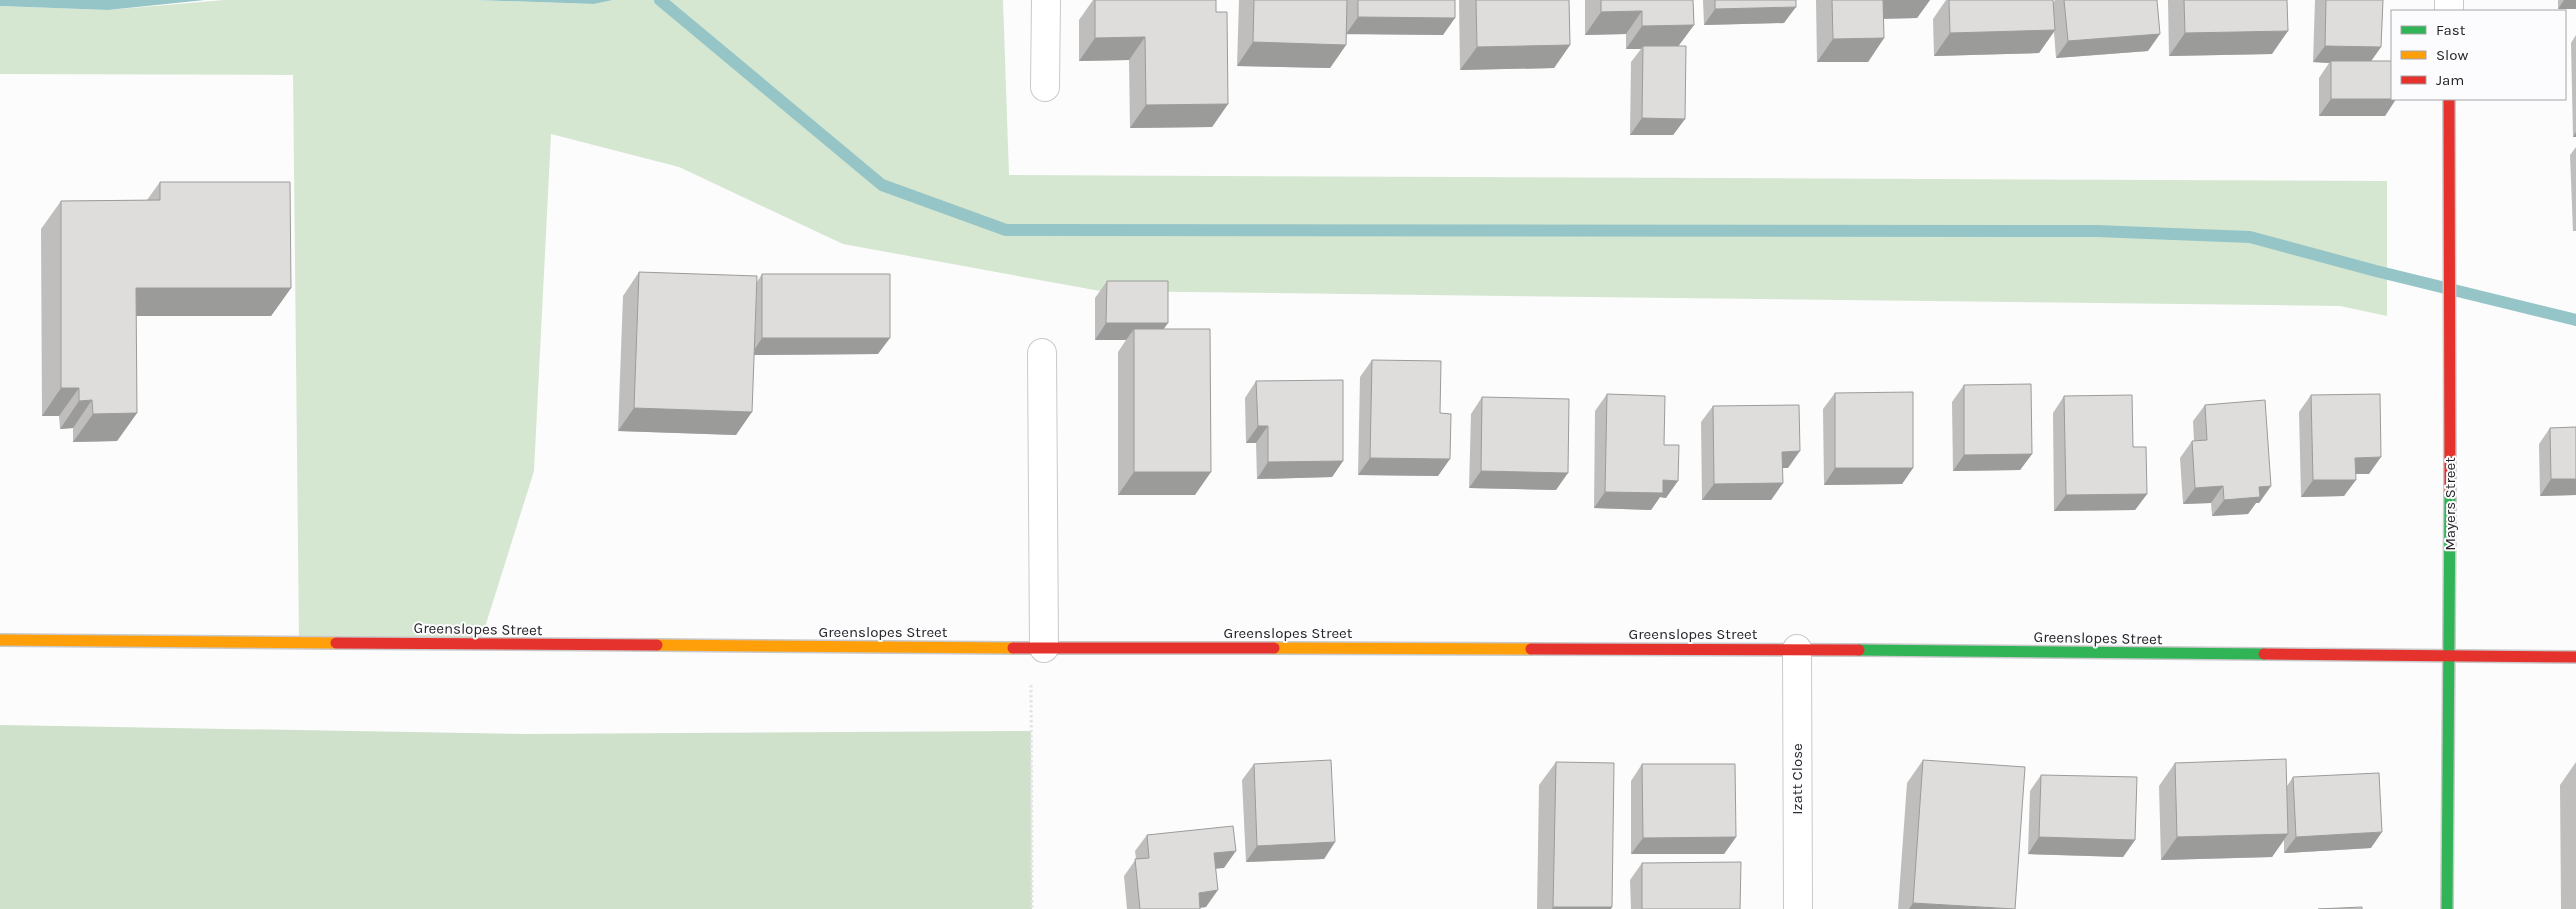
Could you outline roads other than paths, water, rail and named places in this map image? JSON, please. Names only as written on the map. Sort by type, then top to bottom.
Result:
[{"type":"street","points":[[1045,87],[1046,0]]},
{"type":"street","name":"Mayers Street","points":[[2447,909],[2449,100]]},
{"type":"street","points":[[1038,648],[1042,353]]},
{"type":"street","name":"Greenslopes Street","points":[[0,640],[1038,648],[1797,649],[2448,658],[2576,657]]},
{"type":"street","name":"Izatt Close","points":[[1797,649],[1798,909]]},
{"type":"water","points":[[0,0],[205,0],[108,10],[0,6]]},
{"type":"water","points":[[475,0],[613,0],[594,4]]},
{"type":"waterway","points":[[660,0],[882,185],[1006,230],[2096,231],[2250,237],[2376,271],[2576,320]]}]
